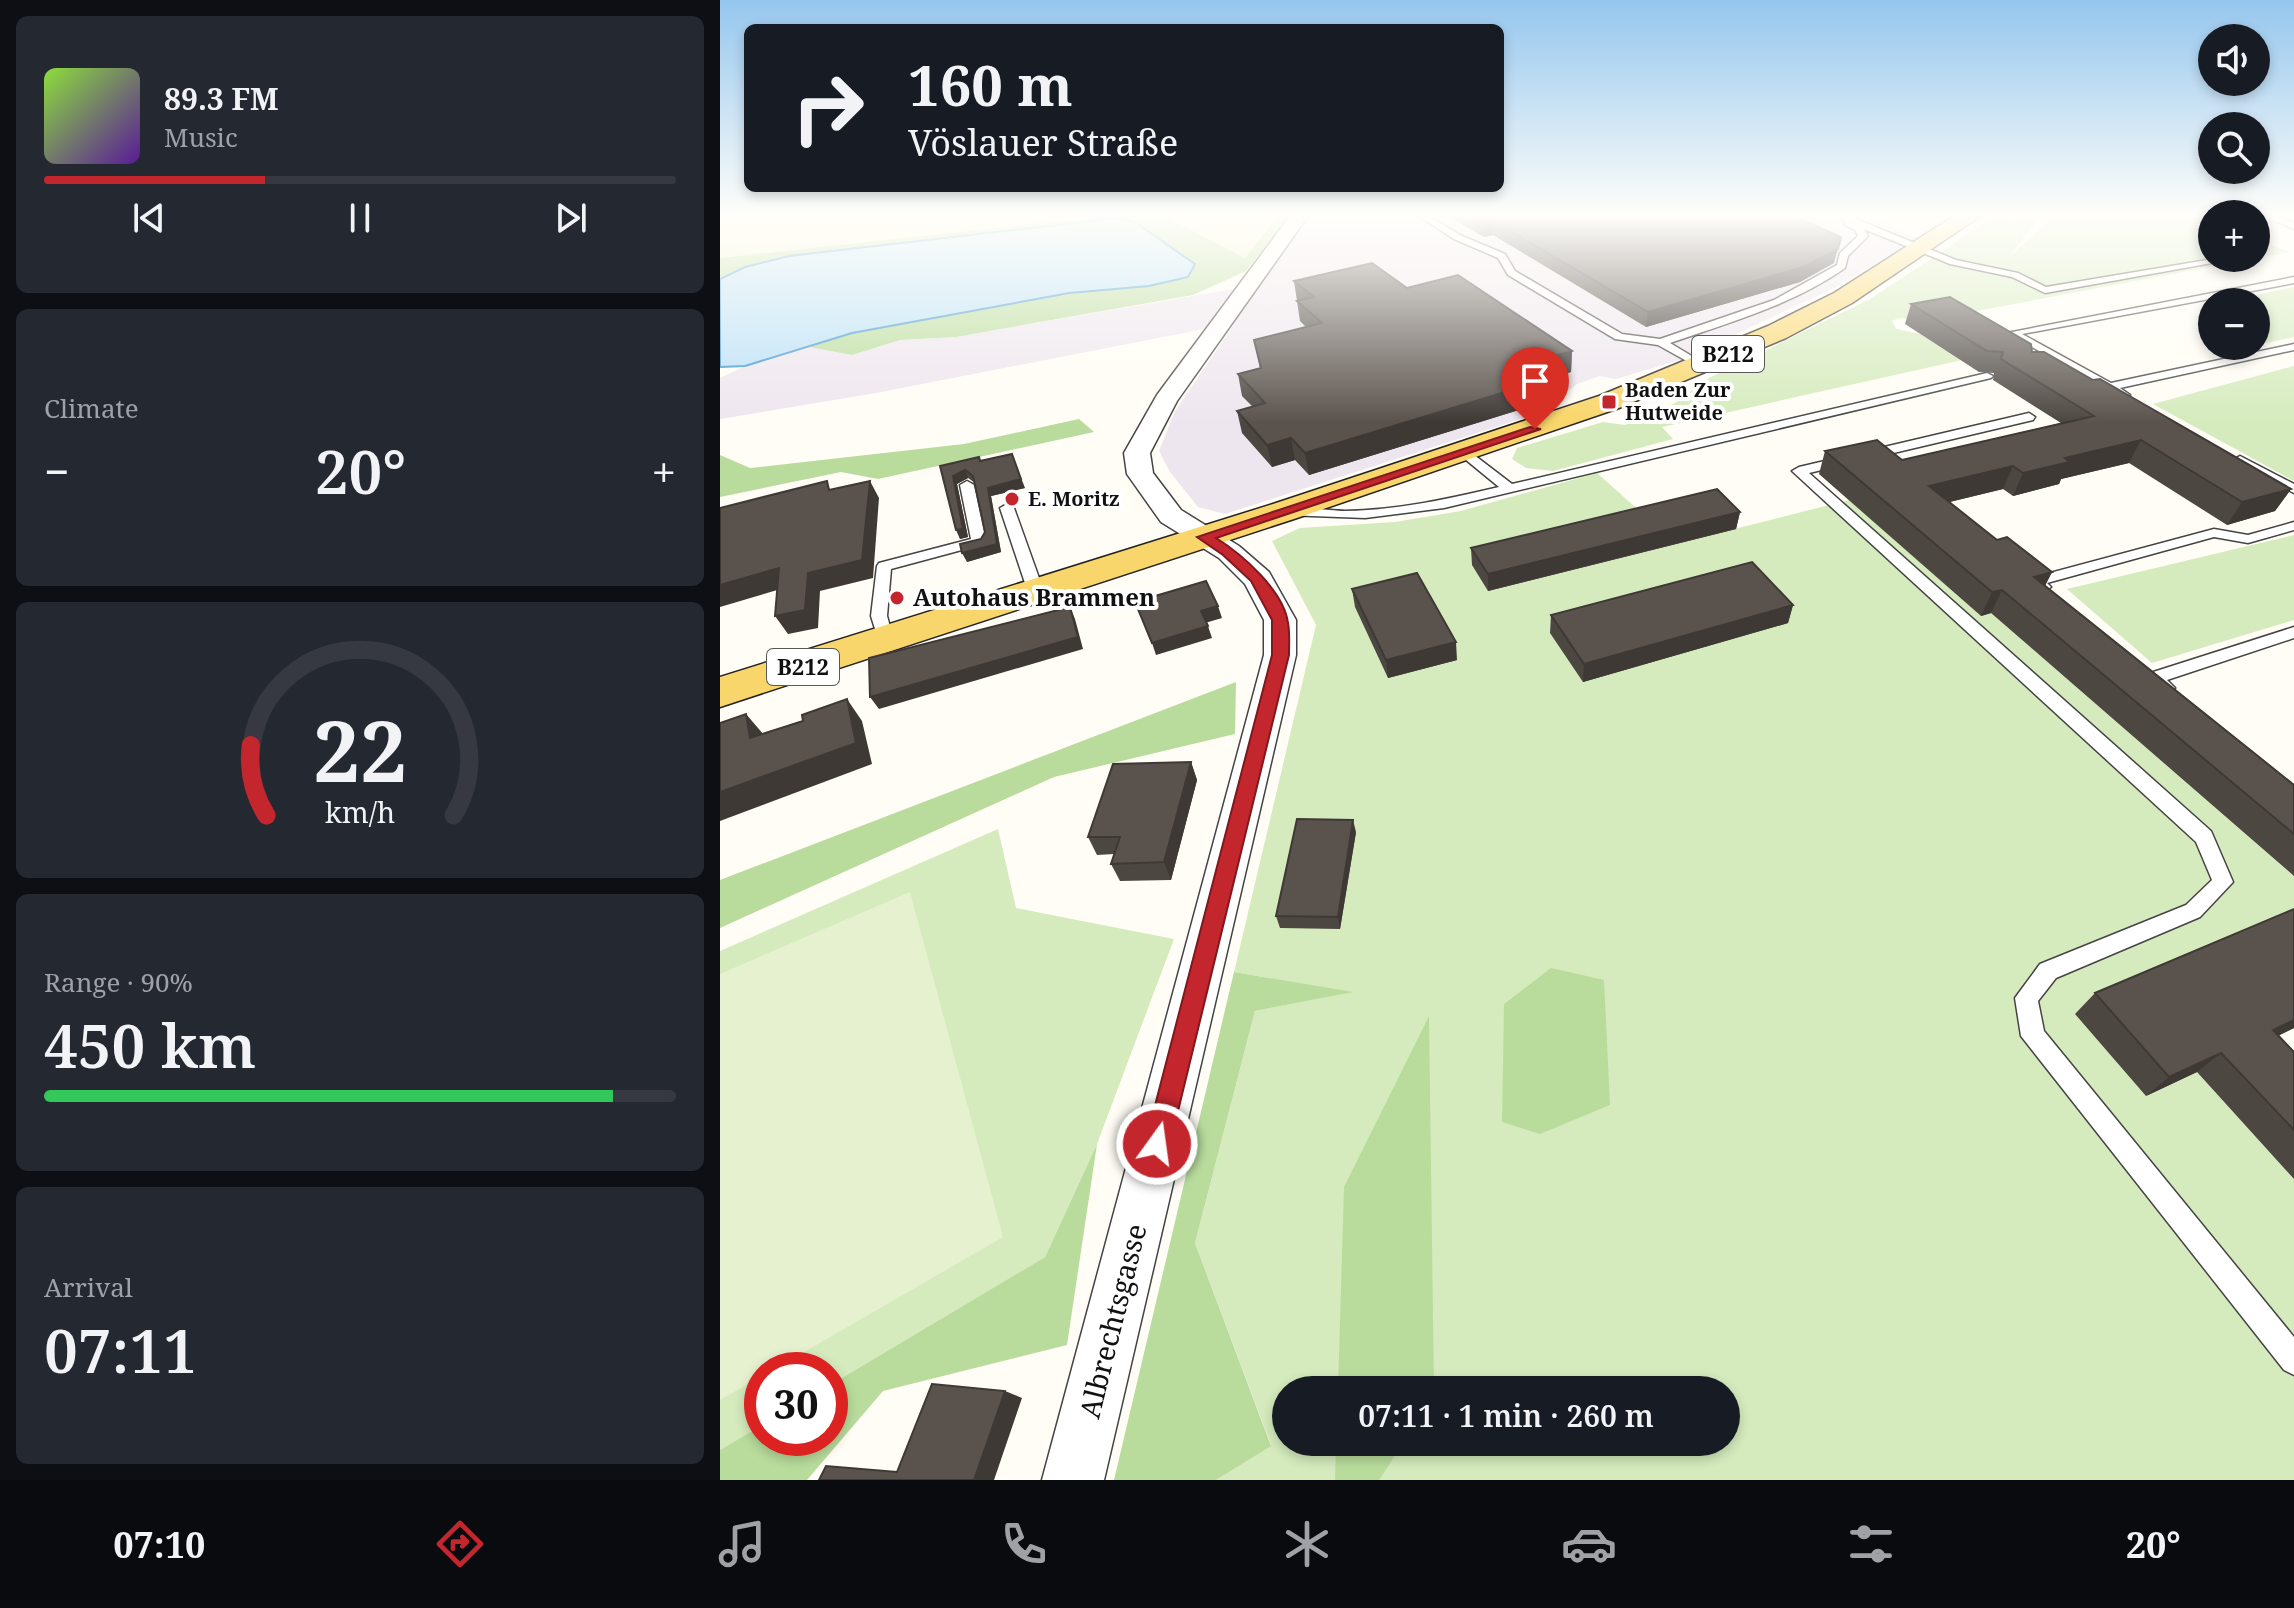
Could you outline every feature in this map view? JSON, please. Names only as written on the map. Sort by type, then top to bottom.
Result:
[{"type":"main road","name":"B212","points":[[720,692],[886,641],[1550,424],[1701,366],[1830,305],[1863,285]]},
{"type":"street","name":"Albrechtsgasse","points":[[1073,1480],[1280,655],[1280,620],[1258,579],[1229,552],[1171,516],[1140,474],[1137,453],[1165,400],[1249,285]]},
{"type":"lane","points":[[1531,285],[1619,337],[1661,342],[1701,366]]},
{"type":"lane","points":[[1661,342],[1778,303],[1815,285]]},
{"type":"lane","points":[[2035,285],[2045,290],[2089,285]]},
{"type":"lane","points":[[2135,401],[2012,333],[2267,285]]},
{"type":"lane","points":[[2109,387],[2294,347]]},
{"type":"lane","points":[[2041,367],[2064,362]]},
{"type":"lane","points":[[1285,511],[1323,517],[1386,514],[1510,489],[1987,376]]},
{"type":"lane","points":[[2029,417],[1799,471],[2204,837],[2223,882],[2193,911],[2048,971],[2026,998],[2033,1036],[2294,1360]]},
{"type":"lane","points":[[1465,452],[1510,489]]},
{"type":"lane","points":[[2228,453],[2294,489]]},
{"type":"lane","points":[[886,641],[879,616],[884,566],[979,541],[967,485]]},
{"type":"lane","points":[[1007,508],[1036,592]]},
{"type":"lane","points":[[2059,600],[2036,581],[2214,533],[2248,539],[2294,526]]},
{"type":"lane","points":[[2176,697],[2147,673],[2294,632]]},
{"type":"shaded area","points":[[1256,285],[1839,285],[1683,359],[1616,379],[1600,376],[1577,384],[1539,413],[1225,514],[1198,507],[1170,472],[1159,451],[1175,411],[1235,323],[876,393],[720,419],[720,378],[745,366],[809,347],[852,355],[900,340],[956,337]]},
{"type":"green space","points":[[1129,285],[1215,285],[1193,295],[956,337],[900,340],[852,355],[809,347],[852,333],[1069,293],[1149,286]]},
{"type":"green space","points":[[1891,285],[2114,285],[1924,321],[1899,318],[1892,321],[1896,329],[1920,334],[1962,360],[1662,427],[1673,439],[1553,471],[1526,468],[1512,459],[1517,448],[1603,422],[1625,425],[1675,403],[1705,380],[1870,299]]},
{"type":"green space","points":[[2294,287],[2294,337],[2270,342],[2270,292]]},
{"type":"green space","points":[[2294,366],[2294,481],[2153,404]]},
{"type":"green space","points":[[1079,419],[1094,432],[878,479],[841,472],[720,497],[720,455],[750,468],[964,444]]},
{"type":"green space","points":[[1597,473],[1652,522],[1489,591],[1849,500],[1981,616],[1991,613],[2294,876],[2294,921],[2146,1096],[2197,1072],[2294,1179],[2294,1480],[1216,1480],[1271,1445],[1195,1243],[1255,1011],[1350,992],[1234,972],[1316,625],[1272,541],[1300,528],[1395,522],[1461,511]]},
{"type":"green space","points":[[2294,535],[2294,620],[2152,663],[2067,589]]},
{"type":"green space","points":[[1236,682],[1235,734],[1054,777],[720,928],[720,880]]},
{"type":"green space","points":[[998,829],[1016,908],[1174,939],[1097,1144],[1045,1257],[848,1374],[848,1352],[744,1352],[744,1436],[720,1450],[720,951]]},
{"type":"green space","points":[[910,892],[1003,1237],[804,1352],[744,1352],[744,1386],[720,1400],[720,974]]},
{"type":"green space","points":[[1551,968],[1604,980],[1610,1105],[1540,1134],[1502,1122],[1504,1004]]},
{"type":"green space","points":[[1234,972],[1353,992],[1255,1011],[1195,1243],[1271,1446],[1216,1480],[1114,1480]]},
{"type":"green space","points":[[1429,1016],[1434,1376],[1338,1376],[1344,1187]]},
{"type":"green space","points":[[1097,1144],[1067,1345],[883,1391],[848,1432],[848,1374],[1045,1257]]},
{"type":"green space","points":[[744,1436],[744,1456],[827,1456],[807,1480],[720,1480],[720,1450]]},
{"type":"green space","points":[[1336,1456],[1395,1456],[1379,1480],[1335,1480]]},
{"type":"water","points":[[720,285],[1153,285],[1069,293],[852,333],[745,366],[720,367]]},
{"type":"building","points":[[1299,285],[1403,285],[1407,288],[1419,285],[1473,285],[1572,351],[1517,367],[1538,382],[1305,453],[1291,438],[1267,445],[1237,411],[1265,403],[1238,374],[1261,368],[1254,340],[1322,323],[1297,301],[1314,297]]},
{"type":"building","points":[[1602,285],[1741,285],[1648,312]]},
{"type":"building","points":[[1950,297],[2031,344],[2032,352],[2044,352],[2093,380],[2100,379],[2291,489],[2242,502],[2141,440],[2065,458],[2070,462],[2023,473],[2013,466],[1929,486],[1997,540],[2007,537],[2052,572],[2034,577],[2294,785],[2294,834],[2002,590],[1992,592],[1825,451],[1877,440],[1902,460],[2094,416],[2001,359],[2003,352],[1987,351],[1911,304]]},
{"type":"building","points":[[1012,454],[1021,479],[988,488],[997,544],[962,553],[960,544],[981,539],[985,532],[973,476],[965,470],[953,476],[963,529],[956,530],[940,466],[979,457],[980,461]]},
{"type":"building","points":[[827,481],[829,490],[870,481],[862,560],[808,573],[805,610],[775,616],[779,568],[720,585],[720,508]]},
{"type":"building","points":[[1717,489],[1740,512],[1488,574],[1471,548]]},
{"type":"building","points":[[1752,562],[1793,605],[1584,664],[1551,615]]},
{"type":"building","points":[[1417,573],[1456,642],[1386,660],[1352,589]]},
{"type":"building","points":[[1206,581],[1218,606],[1201,611],[1208,626],[1152,643],[1135,602]]},
{"type":"building","points":[[1070,607],[1078,637],[870,697],[869,658]]},
{"type":"building","points":[[847,699],[856,743],[720,792],[720,723],[746,714],[750,738],[803,721],[802,715]]},
{"type":"building","points":[[1191,762],[1164,862],[1111,864],[1120,837],[1088,837],[1113,764]]},
{"type":"building","points":[[1297,819],[1353,820],[1338,917],[1276,916]]},
{"type":"building","points":[[2294,909],[2294,1020],[2273,1030],[2294,1052],[2294,1130],[2221,1053],[2169,1077],[2095,993]]},
{"type":"building","points":[[932,1384],[1005,1391],[974,1480],[819,1480],[826,1466],[897,1472]]},
{"type":"place","name":"Baden Zur Hutweide","points":[[1609,402]]},
{"type":"place","name":"E. Moritz","points":[[1012,499]]},
{"type":"place","name":"Autohaus Brammen","points":[[897,598]]},
{"type":"route","points":[[1157,1144],[1280,655],[1280,620],[1258,579],[1229,552],[1204,537],[1535,429]]}]
